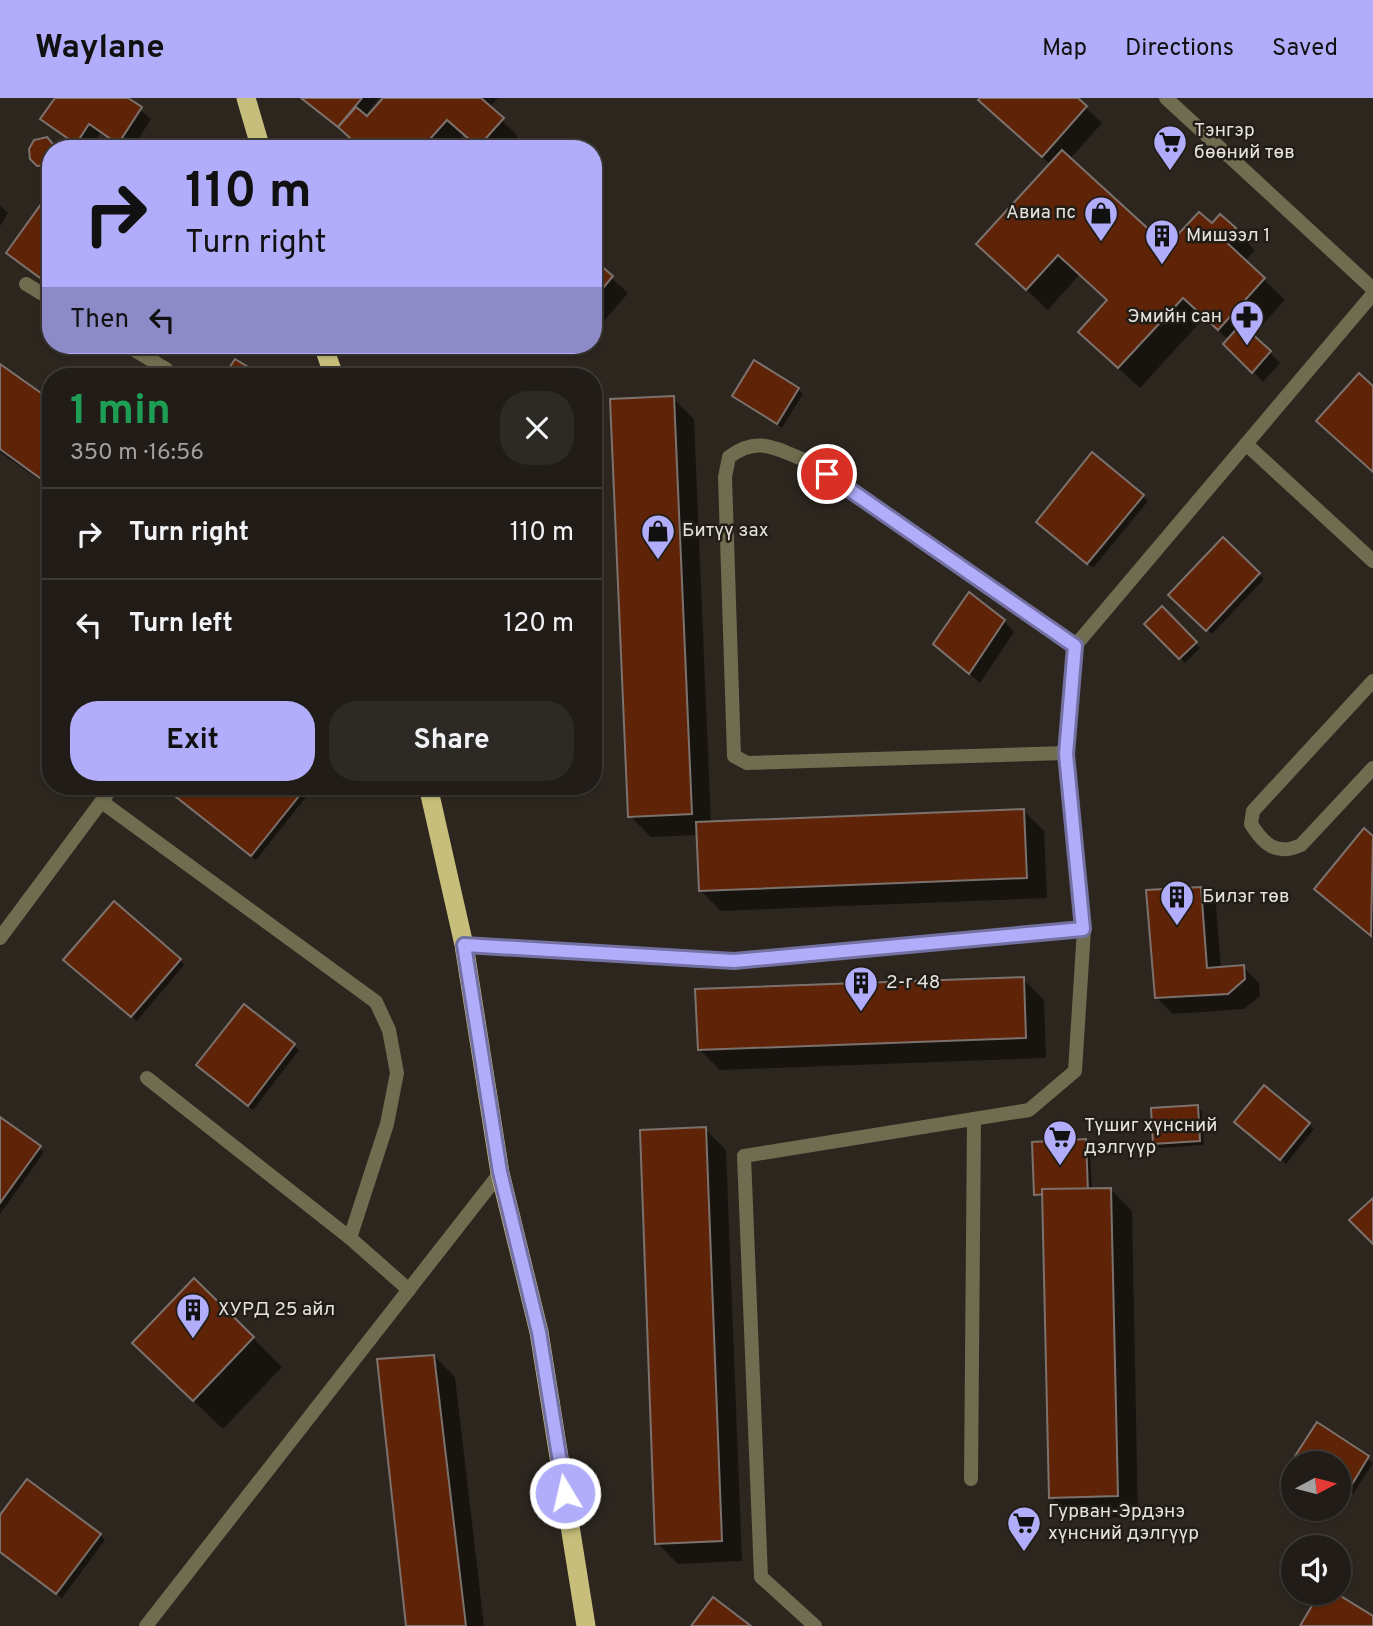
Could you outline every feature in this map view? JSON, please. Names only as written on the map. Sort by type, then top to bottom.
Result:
[{"type":"highway","points":[[246,98],[258,140]]},
{"type":"highway","points":[[430,795],[464,945],[500,1172],[539,1332],[586,1626]]},
{"type":"street","points":[[815,1626],[761,1577],[744,1156],[1029,1110],[1075,1071],[1083,929],[1066,754],[1075,646],[1373,292],[1166,98]]},
{"type":"street","points":[[26,284],[42,294]]},
{"type":"street","points":[[141,354],[164,368]]},
{"type":"street","points":[[1066,754],[747,763],[734,756],[725,477],[729,457],[744,446],[762,444],[807,461],[1075,646]]},
{"type":"street","points":[[1246,444],[1373,561]]},
{"type":"street","points":[[1373,681],[1253,811],[1251,824],[1261,841],[1275,850],[1287,852],[1301,845],[1373,768]]},
{"type":"street","points":[[0,938],[107,795]]},
{"type":"street","points":[[102,802],[376,1002],[389,1030],[397,1073],[378,1158],[350,1238]]},
{"type":"street","points":[[464,945],[734,961],[1083,929]]},
{"type":"street","points":[[147,1078],[350,1238],[409,1290]]},
{"type":"street","points":[[971,1479],[974,1119]]},
{"type":"street","points":[[146,1626],[500,1172]]},
{"type":"building","points":[[55,98],[128,98],[142,107],[121,140],[112,140],[89,124],[79,140],[70,140],[40,119]]},
{"type":"building","points":[[301,98],[362,98],[338,127]]},
{"type":"building","points":[[383,98],[481,98],[504,118],[484,140],[470,140],[447,120],[429,140],[352,140],[338,127],[356,107],[367,116]]},
{"type":"building","points":[[1078,98],[1087,106],[1042,157],[978,100]]},
{"type":"building","points":[[47,137],[50,140],[42,140],[42,166],[37,166],[30,159],[29,149],[34,140]]},
{"type":"building","name":"Мишээл 1","points":[[1062,150],[1167,246],[1199,212],[1212,223],[1220,214],[1236,228],[1224,240],[1265,278],[1218,330],[1183,298],[1118,368],[1078,332],[1107,300],[1058,255],[1026,290],[976,244]]},
{"type":"building","points":[[42,203],[42,279],[6,253]]},
{"type":"building","points":[[602,267],[613,276],[602,289]]},
{"type":"building","name":"Эмийн сан","points":[[1241,324],[1271,351],[1252,373],[1223,344]]},
{"type":"building","points":[[235,359],[250,368],[229,368]]},
{"type":"building","points":[[754,360],[799,388],[777,424],[732,396]]},
{"type":"building","points":[[0,364],[42,394],[42,480],[0,449]]},
{"type":"building","points":[[1359,373],[1373,386],[1373,472],[1316,421]]},
{"type":"building","points":[[674,396],[692,814],[628,817],[610,399]]},
{"type":"building","points":[[1092,452],[1144,495],[1087,564],[1036,522]]},
{"type":"building","points":[[1223,537],[1260,573],[1206,631],[1168,595]]},
{"type":"building","points":[[969,592],[1005,620],[969,674],[933,644]]},
{"type":"building","points":[[1162,606],[1197,642],[1179,659],[1144,624]]},
{"type":"building","points":[[174,795],[300,795],[251,856]]},
{"type":"building","points":[[1024,809],[1027,878],[699,891],[696,822]]},
{"type":"building","points":[[1364,828],[1373,836],[1371,936],[1314,889]]},
{"type":"building","name":"Билэг төв","points":[[1201,887],[1207,968],[1244,965],[1245,979],[1228,994],[1155,998],[1146,890]]},
{"type":"building","points":[[114,901],[181,959],[131,1017],[63,960]]},
{"type":"building","name":"2-r 48","points":[[1024,977],[1026,1038],[698,1050],[695,989]]},
{"type":"building","points":[[244,1004],[295,1044],[248,1106],[196,1065]]},
{"type":"building","points":[[1264,1085],[1310,1123],[1280,1160],[1234,1122]]},
{"type":"building","points":[[1198,1105],[1200,1141],[1153,1144],[1151,1108]]},
{"type":"building","points":[[0,1117],[41,1146],[0,1203]]},
{"type":"building","points":[[706,1127],[722,1541],[655,1544],[640,1130]]},
{"type":"building","name":"Түшиг хүнсний дэлгүүр","points":[[1086,1139],[1088,1192],[1034,1195],[1032,1142]]},
{"type":"building","points":[[1111,1188],[1118,1496],[1049,1498],[1042,1189]]},
{"type":"building","points":[[1373,1198],[1373,1244],[1349,1220]]},
{"type":"building","name":"ХУРД 25 айл","points":[[194,1278],[254,1337],[193,1401],[132,1343]]},
{"type":"building","points":[[434,1355],[466,1626],[406,1626],[377,1359]]},
{"type":"building","points":[[1317,1422],[1369,1456],[1351,1486],[1351,1451],[1298,1451]]},
{"type":"building","points":[[27,1479],[101,1534],[56,1594],[0,1552],[0,1515]]},
{"type":"building","points":[[713,1597],[751,1626],[691,1626]]},
{"type":"building","points":[[1351,1602],[1373,1616],[1373,1626],[1300,1626],[1312,1605],[1351,1605]]},
{"type":"place","name":"Тэнгэр бөөний төв","points":[[1170,172]]},
{"type":"place","name":"Авиа пс","points":[[1101,243]]},
{"type":"place","name":"Мишээл 1","points":[[1162,266]]},
{"type":"place","name":"Эмийн сан","points":[[1247,347]]},
{"type":"place","name":"Битүү зах","points":[[658,561]]},
{"type":"place","name":"Билэг төв","points":[[1177,927]]},
{"type":"place","name":"2-r 48","points":[[861,1013]]},
{"type":"place","name":"Түшиг хүнсний дэлгүүр","points":[[1060,1167]]},
{"type":"place","name":"ХУРД 25 айл","points":[[193,1340]]},
{"type":"place","name":"Гурван-Эрдэнэ хүнсний дэлгүүр","points":[[1024,1553]]},
{"type":"route","points":[[565,1493],[539,1332],[500,1172],[464,945],[734,961],[1083,929],[1066,754],[1075,646],[827,474]]}]
